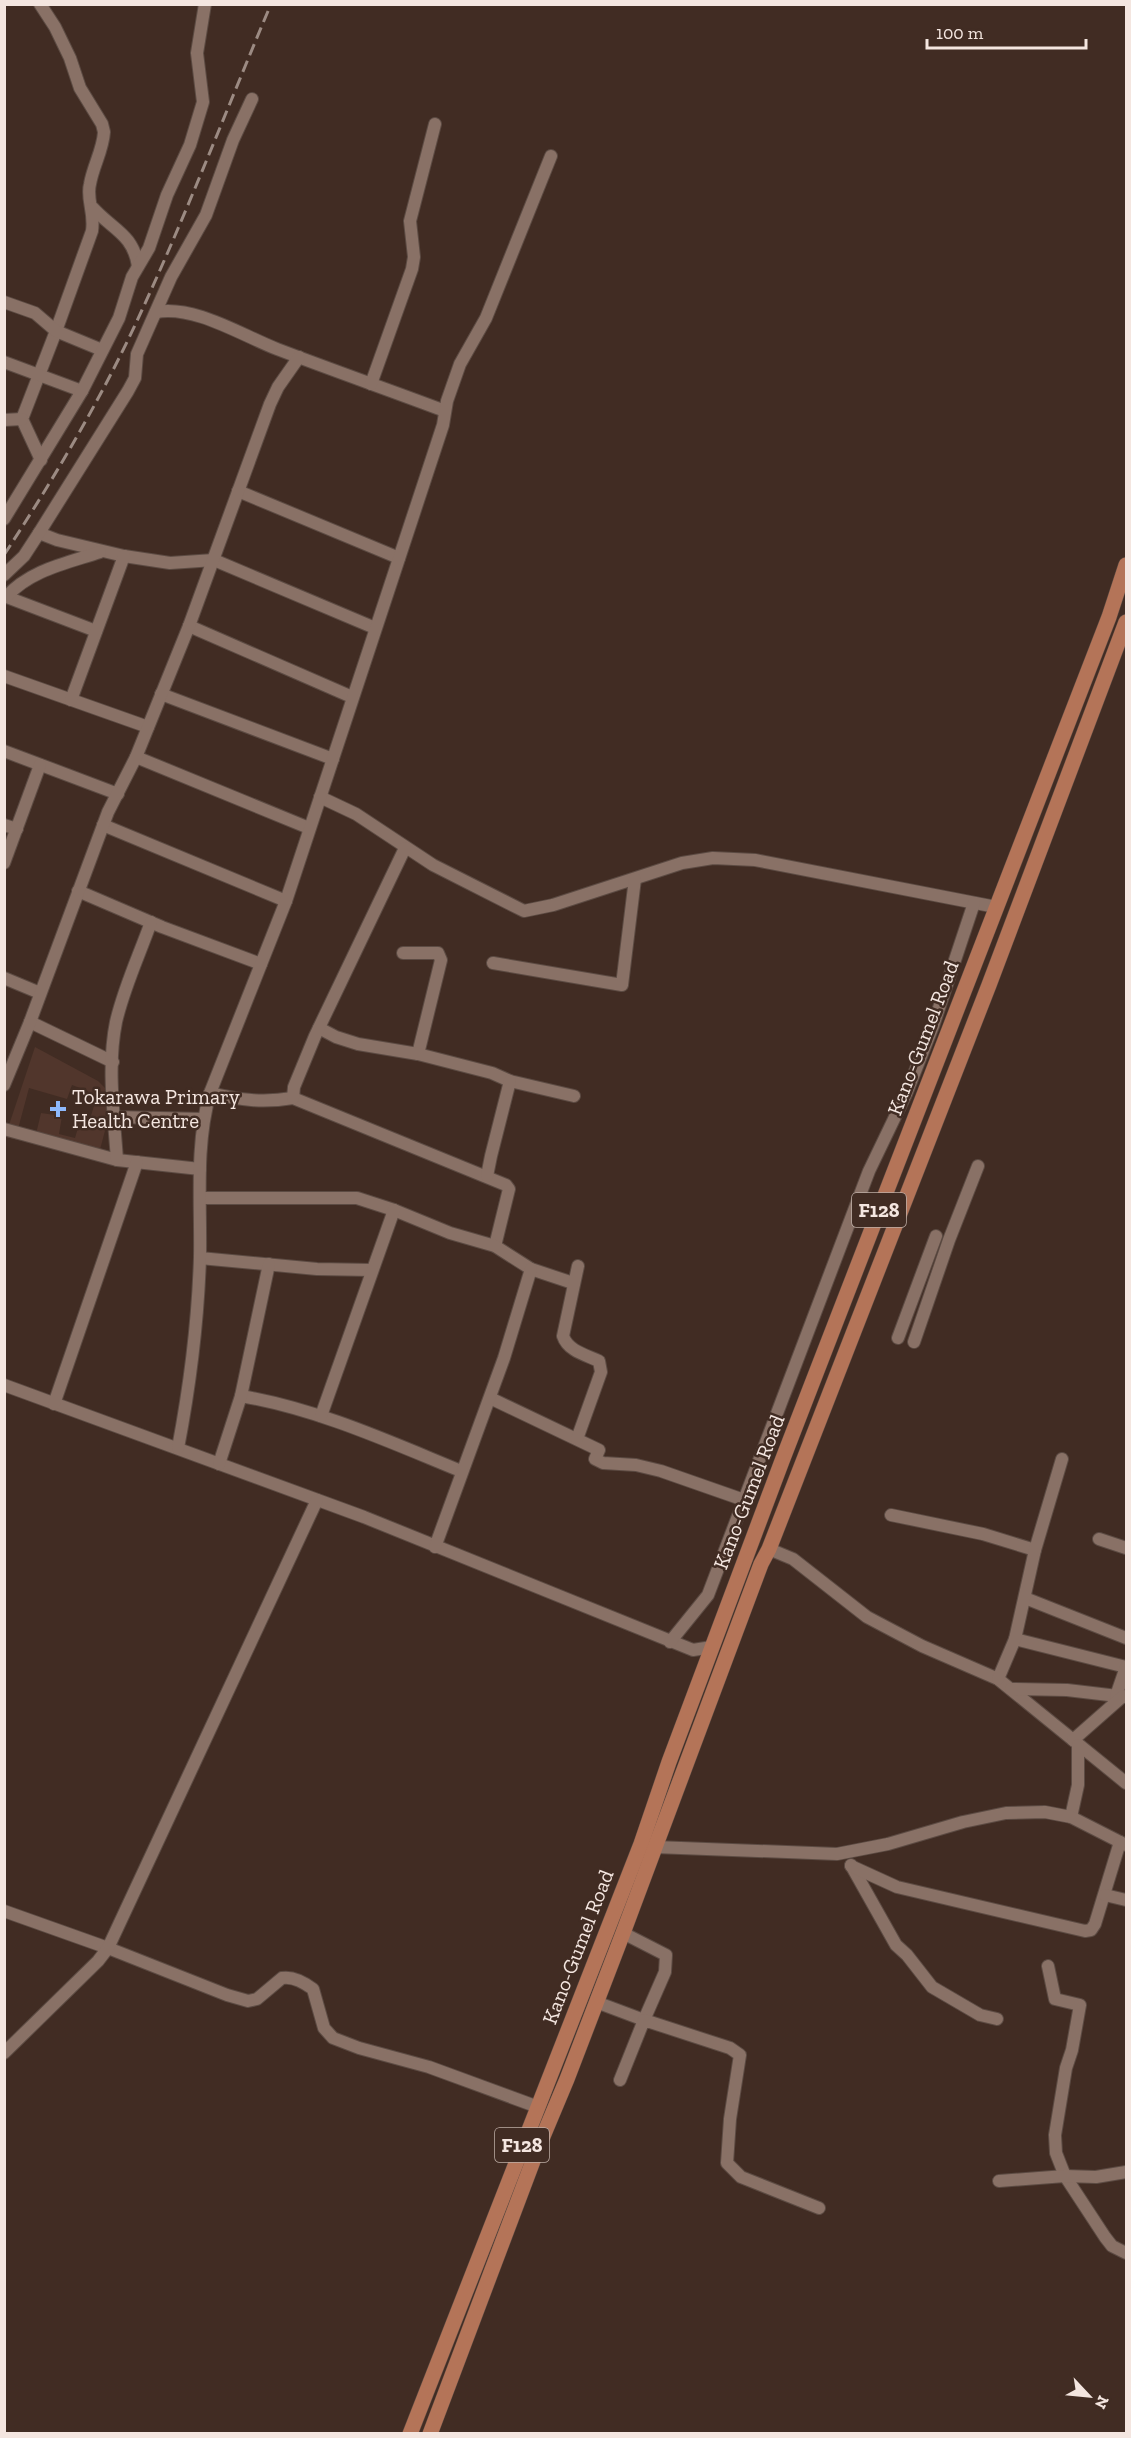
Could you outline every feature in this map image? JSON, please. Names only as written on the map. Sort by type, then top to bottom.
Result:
[{"type":"main road","name":"Kano-Gumel Road","points":[[410,2433],[538,2107],[604,1959],[641,1844],[712,1647],[1105,628],[1126,565]]},
{"type":"main road","name":"Kano-Gumel Road","points":[[430,2433],[596,2002],[604,1959],[623,1933],[761,1564],[770,1549],[989,985],[1126,622]]},
{"type":"main road","points":[[872,1230],[889,1239]]},
{"type":"street","points":[[40,4],[55,27],[70,58],[80,88],[102,124],[104,140],[90,184],[89,196],[93,208],[92,231],[22,418],[41,460]]},
{"type":"street","points":[[4,519],[82,391],[119,318],[138,266],[149,248],[167,195],[197,124],[203,102],[196,53],[205,4]]},
{"type":"street","points":[[4,575],[24,556],[135,378],[137,354],[184,251],[206,215],[233,140],[252,99]]},
{"type":"street","points":[[370,384],[412,269],[414,257],[410,221],[435,124]]},
{"type":"street","points":[[178,1448],[198,1319],[200,1169],[204,1119],[210,1093],[286,902],[460,364],[486,318],[552,156]]},
{"type":"street","points":[[93,208],[124,233],[136,256],[138,266]]},
{"type":"street","points":[[163,295],[171,309]]},
{"type":"street","points":[[4,302],[35,313],[56,332],[102,350]]},
{"type":"street","points":[[156,312],[171,309],[217,323],[298,357],[445,411]]},
{"type":"street","points":[[4,1085],[8,1060],[30,1022],[103,825],[136,757],[189,626],[274,396],[298,357]]},
{"type":"street","points":[[4,362],[82,391]]},
{"type":"street","points":[[4,420],[22,418]]},
{"type":"street","points":[[238,491],[399,558]]},
{"type":"street","points":[[39,533],[101,552],[124,556],[170,563],[214,560],[375,628]]},
{"type":"street","points":[[96,631],[5,596],[29,577],[101,552]]},
{"type":"street","points":[[71,700],[124,556]]},
{"type":"street","points":[[189,626],[352,697]]},
{"type":"street","points":[[4,676],[148,727]]},
{"type":"street","points":[[161,694],[333,759]]},
{"type":"street","points":[[4,750],[118,794]]},
{"type":"street","points":[[136,757],[309,828]]},
{"type":"street","points":[[4,863],[40,765]]},
{"type":"street","points":[[320,797],[356,814],[405,848],[483,892],[524,911],[542,908],[701,858],[777,864],[996,908]]},
{"type":"street","points":[[4,825],[17,829]]},
{"type":"street","points":[[103,825],[286,902]]},
{"type":"street","points":[[293,1098],[300,1070],[405,848]]},
{"type":"street","points":[[493,963],[622,986],[635,879]]},
{"type":"street","points":[[78,891],[261,964]]},
{"type":"street","points":[[670,1642],[708,1595],[869,1172],[906,1094],[933,1026],[974,903]]},
{"type":"street","points":[[117,1160],[113,1062],[116,1023],[126,983],[151,922]]},
{"type":"street","points":[[403,953],[438,953],[441,960],[418,1054]]},
{"type":"street","points":[[4,978],[40,993]]},
{"type":"street","points":[[30,1022],[113,1062]]},
{"type":"street","points":[[319,1028],[336,1037],[358,1044],[418,1054],[430,1059],[492,1073],[510,1081],[574,1096]]},
{"type":"street","points":[[487,1176],[490,1155],[510,1081]]},
{"type":"street","points":[[210,1093],[248,1101],[272,1102],[293,1098],[487,1176],[509,1189],[495,1246]]},
{"type":"street","points":[[114,1117],[204,1119]]},
{"type":"street","points":[[4,1129],[117,1160],[200,1169]]},
{"type":"street","points":[[54,1404],[137,1162]]},
{"type":"street","points":[[914,1342],[949,1240],[978,1166]]},
{"type":"street","points":[[201,1198],[339,1196],[357,1198],[394,1210],[450,1233],[495,1246],[531,1269],[573,1283]]},
{"type":"street","points":[[321,1416],[394,1210]]},
{"type":"street","points":[[898,1338],[936,1236]]},
{"type":"street","points":[[200,1258],[317,1269],[372,1270]]},
{"type":"street","points":[[219,1464],[241,1396],[268,1264]]},
{"type":"street","points":[[577,1439],[601,1372],[599,1361],[572,1349],[565,1342],[563,1331],[578,1266]]},
{"type":"street","points":[[435,1547],[504,1358],[531,1269]]},
{"type":"street","points":[[4,1385],[178,1448],[478,1562],[670,1642],[693,1650],[712,1647]]},
{"type":"street","points":[[241,1396],[276,1402],[321,1416],[461,1471]]},
{"type":"street","points":[[490,1398],[599,1450],[595,1459],[603,1463],[636,1465],[744,1500]]},
{"type":"street","points":[[998,1678],[1015,1639],[1035,1550],[1062,1459]]},
{"type":"street","points":[[4,2054],[98,1961],[108,1948],[317,1500]]},
{"type":"street","points":[[891,1515],[983,1534],[1035,1550]]},
{"type":"street","points":[[1099,1539],[1126,1548]]},
{"type":"street","points":[[770,1549],[793,1559],[867,1617],[922,1646],[998,1678],[1126,1783]]},
{"type":"street","points":[[1025,1598],[1126,1638]]},
{"type":"street","points":[[1015,1639],[1126,1667],[1122,1696],[1076,1742],[1078,1785],[1071,1817]]},
{"type":"street","points":[[1011,1689],[1067,1690],[1122,1696]]},
{"type":"street","points":[[655,1847],[702,1851],[837,1854],[888,1844],[963,1822],[1006,1813],[1045,1812],[1071,1817],[1123,1844],[1095,1924],[1091,1930],[1085,1931],[897,1887],[851,1866],[837,1854]]},
{"type":"street","points":[[851,1866],[896,1945],[907,1955],[932,1987],[980,2015],[997,2019]]},
{"type":"street","points":[[1105,1895],[1126,1900]]},
{"type":"street","points":[[7,1913],[248,2001],[257,1999],[282,1978],[301,1981],[313,1989],[324,2028],[333,2038],[359,2048],[429,2067],[538,2107]]},
{"type":"street","points":[[620,2080],[665,1972],[666,1955],[623,1933]]},
{"type":"street","points":[[1048,1966],[1055,1999],[1080,2005],[1072,2050],[1066,2068],[1055,2135],[1056,2153],[1065,2176],[1112,2246],[1126,2253]]},
{"type":"street","points":[[596,2002],[730,2048],[740,2055],[730,2119],[727,2163],[741,2177],[819,2208]]},
{"type":"street","points":[[999,2181],[1065,2176],[1096,2177],[1126,2172]]},
{"type":"shaded area","points":[[35,1047],[98,1081],[114,1097],[98,1157],[5,1137]],"holes":[[[72,1085],[88,1091],[85,1103],[94,1106],[89,1122],[80,1121],[75,1138],[59,1134],[62,1116],[41,1113],[36,1134],[18,1129],[29,1088],[67,1099]]]},
{"type":"railway","points":[[4,555],[78,436],[127,342],[176,234],[271,4]]},
{"type":"place","name":"Tokarawa Primary Health Centre","points":[[58,1109]]}]
